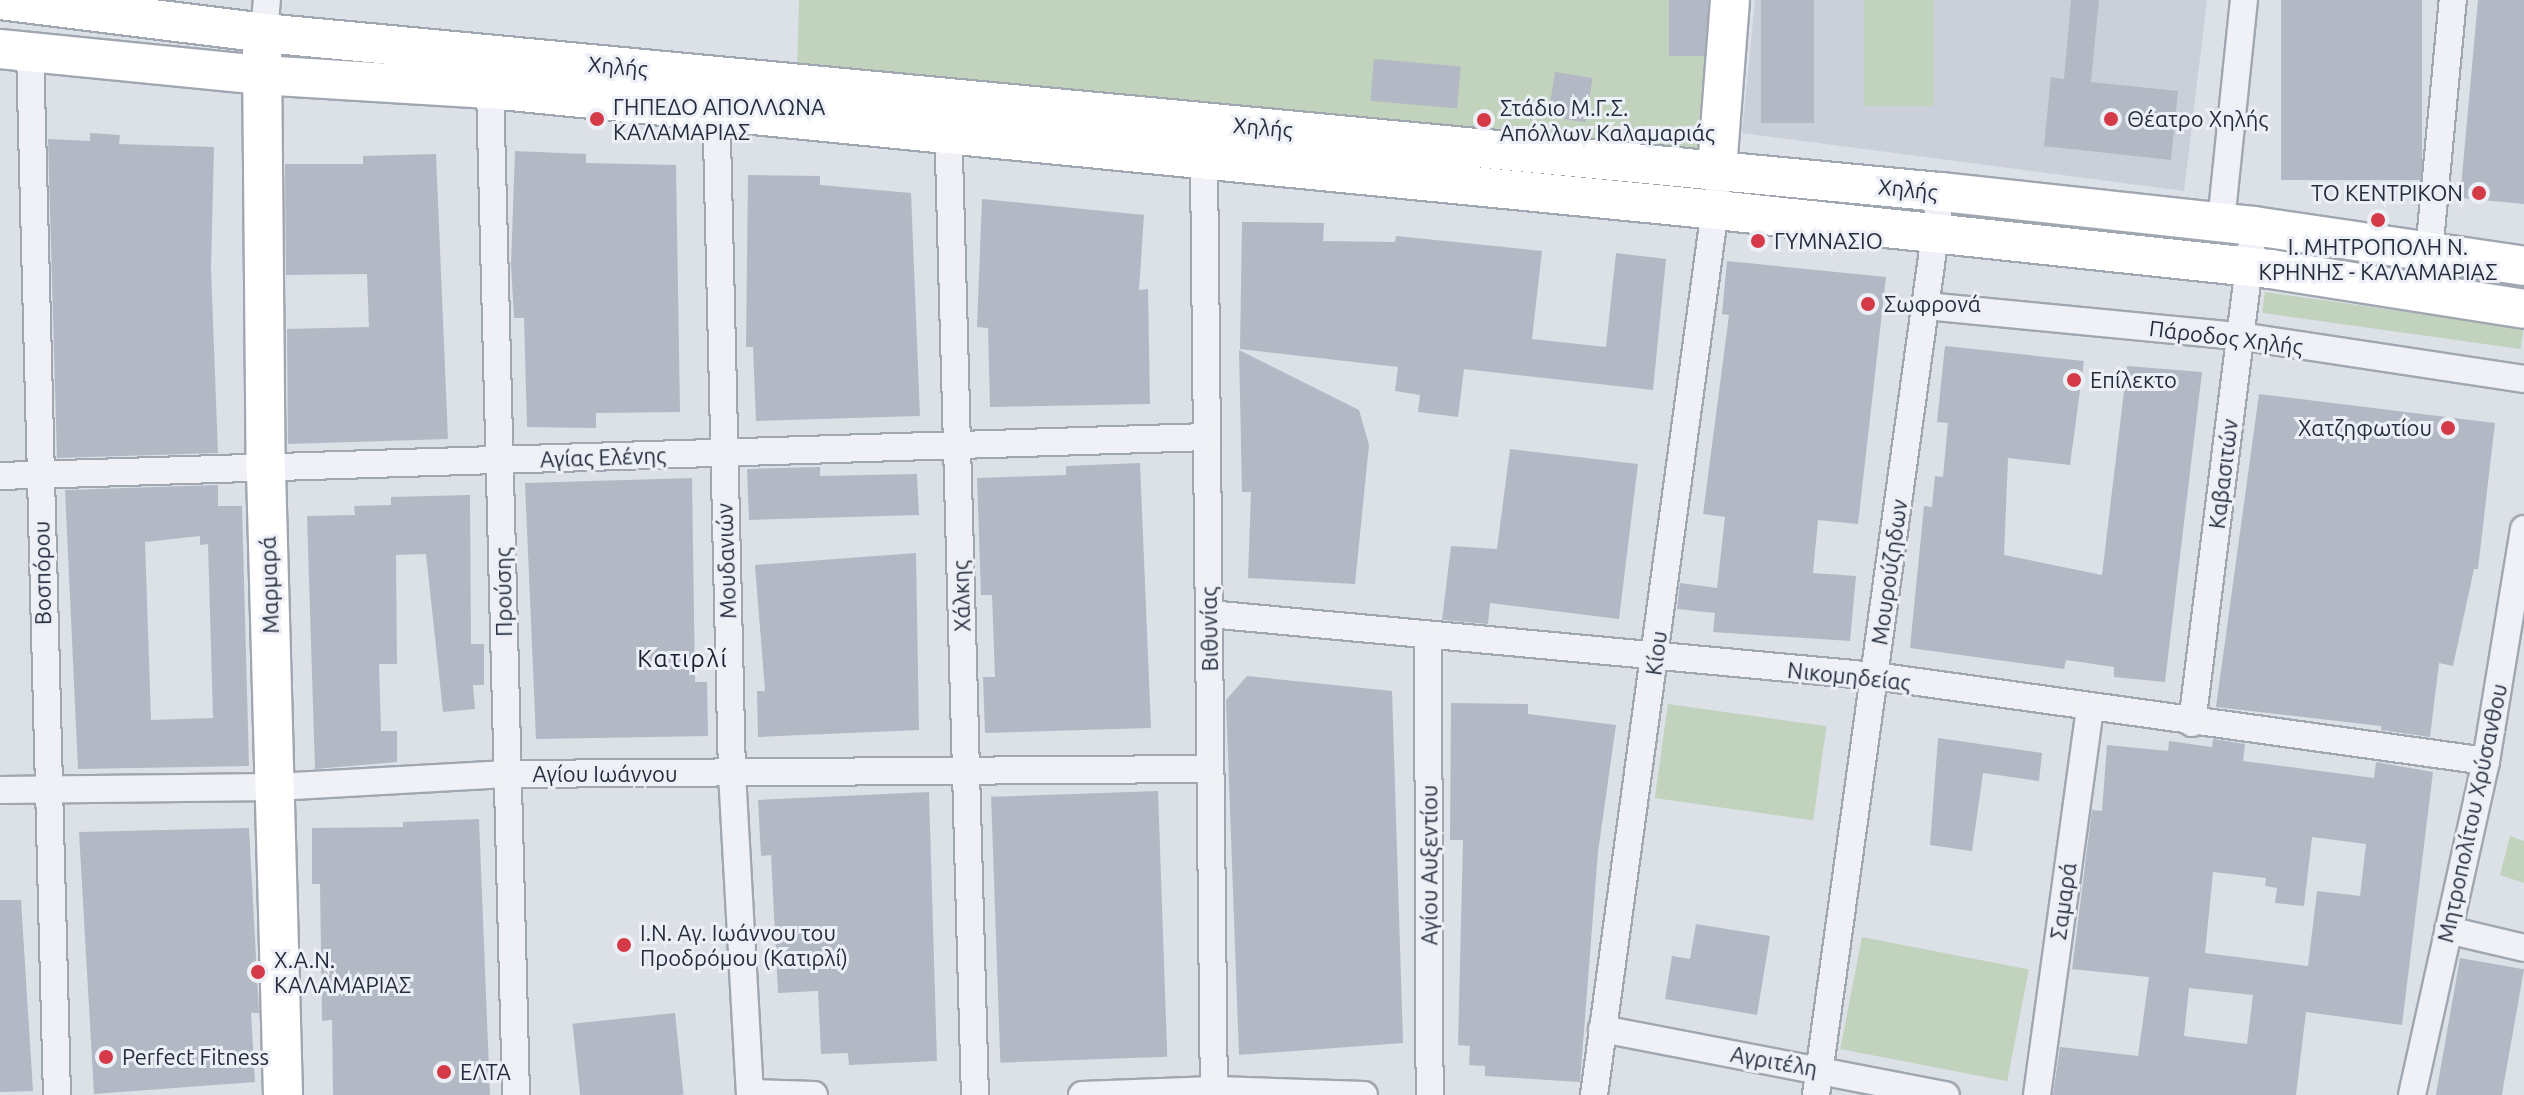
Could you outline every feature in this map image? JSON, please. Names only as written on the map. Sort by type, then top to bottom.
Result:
[{"type":"main road","name":"Χηλής","points":[[0,0],[266,17],[716,94]]},
{"type":"main road","points":[[1717,169],[1730,0]]},
{"type":"main road","name":"Μαρμαρά","points":[[266,17],[260,75],[266,471],[283,1095]]},
{"type":"main road","name":"Χηλής","points":[[15,50],[260,75],[490,89],[716,94],[948,116],[1717,169],[2237,224],[2524,266]]},
{"type":"main road","name":"Χηλής","points":[[948,116],[1204,163],[1717,210],[2247,267],[2524,309]]},
{"type":"street","name":"Καβασιτών","points":[[2192,723],[2247,267],[2237,224],[2244,0]]},
{"type":"street","points":[[2429,252],[2453,0]]},
{"type":"street","name":"Βοσπόρου","points":[[15,50],[39,475],[57,1095]]},
{"type":"street","name":"Προύσης","points":[[490,89],[516,1095]]},
{"type":"street","name":"Μουδανιών","points":[[716,94],[732,773],[750,1094]]},
{"type":"street","name":"Χάλκης","points":[[948,116],[975,1095]]},
{"type":"street","name":"Βιθυνίας","points":[[1204,163],[1214,1093]]},
{"type":"street","name":"Κίου","points":[[1594,1095],[1717,210],[1717,169]]},
{"type":"street","name":"Μουρούζηδων","points":[[1818,1082],[1941,192]]},
{"type":"street","name":"Πάροδος Χηλής","points":[[1926,306],[2240,336],[2524,379]]},
{"type":"street","name":"Αγίας Ελένης","points":[[0,476],[266,471],[500,460],[1207,437]]},
{"type":"street","name":"Μητροπολίτου Χρύσανθου","points":[[2412,1095],[2486,761],[2524,529]]},
{"type":"street","name":"Νικομηδείας","points":[[1209,614],[1655,660],[1875,676],[2192,723],[2486,761]]},
{"type":"street","name":"Αγίου Αυξεντίου","points":[[1428,635],[1430,1095]]},
{"type":"street","name":"Σαμαρά","points":[[2037,1095],[2090,707]]},
{"type":"street","name":"Αγίου Ιωάννου","points":[[0,790],[276,787],[508,774],[966,774],[1210,769]]},
{"type":"street","points":[[2448,930],[2524,948]]},
{"type":"street","name":"Αγριτέλη","points":[[1602,1029],[1818,1082],[1946,1095]]},
{"type":"street","points":[[750,1094],[814,1095]]},
{"type":"street","points":[[1082,1095],[1364,1095]]},
{"type":"shaded area","points":[[1755,0],[2207,0],[2184,191],[1742,133]]},
{"type":"green space","name":"Στάδιο Μ.Γ.Σ. Απόλλων Καλαμαριάς","points":[[799,0],[1724,0],[1710,168],[797,72]]},
{"type":"green space","points":[[1864,0],[1934,0],[1934,106],[1864,106]]},
{"type":"green space","points":[[2265,292],[2523,328],[2521,349],[2262,313]]},
{"type":"green space","points":[[1668,704],[1826,726],[1813,820],[1655,798]]},
{"type":"green space","points":[[2510,836],[2524,841],[2524,883],[2500,875]]},
{"type":"green space","points":[[1862,937],[2029,969],[2007,1081],[1840,1049]]},
{"type":"building","points":[[1669,0],[1708,0],[1708,56],[1669,56]]},
{"type":"building","points":[[1761,0],[1814,0],[1814,123],[1761,123]]},
{"type":"building","name":"Θέατρο Χηλής","points":[[2071,0],[2099,0],[2091,82],[2178,91],[2171,160],[2044,146],[2051,77],[2064,79]]},
{"type":"building","points":[[2281,0],[2422,0],[2422,180],[2281,180]]},
{"type":"building","points":[[2478,0],[2524,0],[2524,204],[2460,198]]},
{"type":"building","points":[[1374,59],[1461,67],[1457,108],[1370,101]]},
{"type":"building","points":[[1555,72],[1593,78],[1585,122],[1548,116]]},
{"type":"building","points":[[90,133],[120,135],[119,144],[214,147],[211,269],[218,453],[57,458],[48,139],[90,141]]},
{"type":"building","points":[[515,151],[586,154],[586,163],[676,165],[680,412],[596,413],[596,428],[527,427],[524,318],[514,318],[511,264]]},
{"type":"building","points":[[436,154],[448,439],[288,444],[287,329],[369,327],[367,274],[286,275],[285,164],[363,164],[363,156]]},
{"type":"building","points":[[748,175],[820,176],[820,185],[911,193],[920,416],[756,421],[753,347],[746,347]]},
{"type":"building","points":[[982,199],[1144,215],[1139,290],[1148,289],[1150,404],[990,407],[988,328],[977,327]]},
{"type":"building","points":[[1242,222],[1324,223],[1323,241],[1395,242],[1396,236],[1542,251],[1532,339],[1606,347],[1616,253],[1666,259],[1653,390],[1464,369],[1458,417],[1418,412],[1420,395],[1395,391],[1398,367],[1240,349]]},
{"type":"building","points":[[1727,261],[1886,277],[1858,524],[1818,520],[1813,573],[1856,576],[1850,641],[1713,632],[1715,613],[1677,609],[1680,583],[1717,588],[1725,517],[1703,514],[1729,315],[1722,314]]},
{"type":"building","points":[[1945,346],[2084,361],[2070,465],[2008,458],[2004,555],[2102,575],[2127,366],[2202,372],[2165,682],[2114,677],[2114,667],[2066,660],[2064,669],[1910,648],[1924,506],[1932,507],[1935,476],[1943,477],[1948,423],[1937,422]]},
{"type":"building","points":[[1239,350],[1359,410],[1369,445],[1355,584],[1248,578],[1251,492],[1242,492]]},
{"type":"building","points":[[2259,394],[2495,423],[2478,569],[2474,569],[2453,666],[2439,663],[2430,737],[2381,730],[2381,726],[2216,707]]},
{"type":"building","points":[[1510,449],[1638,464],[1619,619],[1490,603],[1488,624],[1442,620],[1451,546],[1497,549]]},
{"type":"building","points":[[1140,463],[1151,728],[985,733],[983,677],[995,677],[992,595],[981,595],[977,478],[1066,475],[1066,466]]},
{"type":"building","points":[[820,467],[820,476],[917,474],[919,515],[749,520],[747,469]]},
{"type":"building","points":[[692,478],[695,682],[707,682],[708,736],[536,739],[525,483]]},
{"type":"building","points":[[218,485],[218,506],[242,506],[249,766],[78,769],[65,490]],"holes":[[[200,536],[200,545],[208,544],[213,718],[151,720],[145,542]]]},
{"type":"building","points":[[470,495],[471,644],[484,644],[484,685],[473,685],[475,709],[443,712],[426,554],[396,555],[397,664],[379,664],[381,731],[397,731],[397,762],[315,769],[307,516],[355,515],[354,506],[391,505],[391,497]]},
{"type":"building","points":[[916,553],[919,730],[758,737],[757,691],[765,691],[755,565]]},
{"type":"building","points":[[1247,676],[1392,691],[1403,1043],[1239,1055],[1226,700]]},
{"type":"building","points":[[1451,703],[1528,704],[1528,714],[1616,725],[1598,852],[1580,1082],[1485,1076],[1485,1066],[1469,1065],[1470,1046],[1458,1045],[1463,840],[1450,840]]},
{"type":"building","points":[[1938,738],[2042,753],[2039,781],[1983,773],[1972,851],[1930,845]]},
{"type":"building","points":[[2213,739],[2245,744],[2243,761],[2374,778],[2376,762],[2433,772],[2402,1025],[2306,1012],[2296,1095],[2053,1095],[2060,1047],[2138,1056],[2149,977],[2072,969],[2092,810],[2102,811],[2107,745],[2168,751],[2169,741],[2212,747]],"holes":[[[2312,837],[2366,844],[2360,896],[2317,891],[2308,966],[2205,953],[2213,872],[2266,878],[2265,886],[2277,888],[2275,903],[2304,906]],[[2189,988],[2253,995],[2247,1044],[2184,1036]]]},
{"type":"building","points":[[1158,791],[1167,1057],[1000,1063],[991,797]]},
{"type":"building","points":[[929,792],[937,1061],[849,1065],[848,1053],[821,1054],[818,991],[778,993],[771,855],[761,856],[758,800]]},
{"type":"building","points":[[479,819],[490,1095],[333,1095],[332,1020],[322,1021],[320,884],[312,884],[312,828],[403,827],[403,822]]},
{"type":"building","points":[[249,828],[259,1013],[251,1013],[255,1082],[94,1094],[79,832]]},
{"type":"building","points":[[0,900],[21,900],[33,1091],[0,1092]]},
{"type":"building","points":[[1696,924],[1770,936],[1757,1015],[1665,999],[1672,956],[1690,959]]},
{"type":"building","points":[[2460,958],[2524,969],[2502,1095],[2436,1095]]},
{"type":"building","points":[[675,1013],[684,1095],[580,1095],[573,1024]]},
{"type":"place","name":"ΓΗΠΕΔΟ ΑΠΟΛΛΩΝΑ ΚΑΛΑΜΑΡΙΑΣ","points":[[597,119]]},
{"type":"place","name":"Θέατρο Χηλής","points":[[2111,119]]},
{"type":"place","name":"Στάδιο Μ.Γ.Σ. Απόλλων Καλαμαριάς","points":[[1484,120]]},
{"type":"place","name":"ΤΟ ΚΕΝΤΡΙΚΟΝ","points":[[2479,193]]},
{"type":"place","name":"Ι. ΜΗΤΡΟΠΟΛΗ Ν. ΚΡΗΝΗΣ - ΚΑΛΑΜΑΡΙΑΣ","points":[[2378,220]]},
{"type":"place","name":"ΓΥΜΝΑΣΙΟ","points":[[1758,241]]},
{"type":"place","name":"Σωφρονά","points":[[1868,304]]},
{"type":"place","name":"Επίλεκτο","points":[[2074,380]]},
{"type":"place","name":"Χατζηφωτίου","points":[[2448,428]]},
{"type":"place","name":"Ι.Ν. Αγ. Ιωάννου του Προδρόμου (Κατιρλί)","points":[[624,945]]},
{"type":"place","name":"Χ.Α.Ν. ΚΑΛΑΜΑΡΙΑΣ","points":[[258,972]]},
{"type":"place","name":"Perfect Fitness","points":[[106,1057]]},
{"type":"place","name":"ΕΛΤΑ","points":[[444,1072]]},
{"type":"district","name":"Κατιρλί","points":[[683,659]]}]
